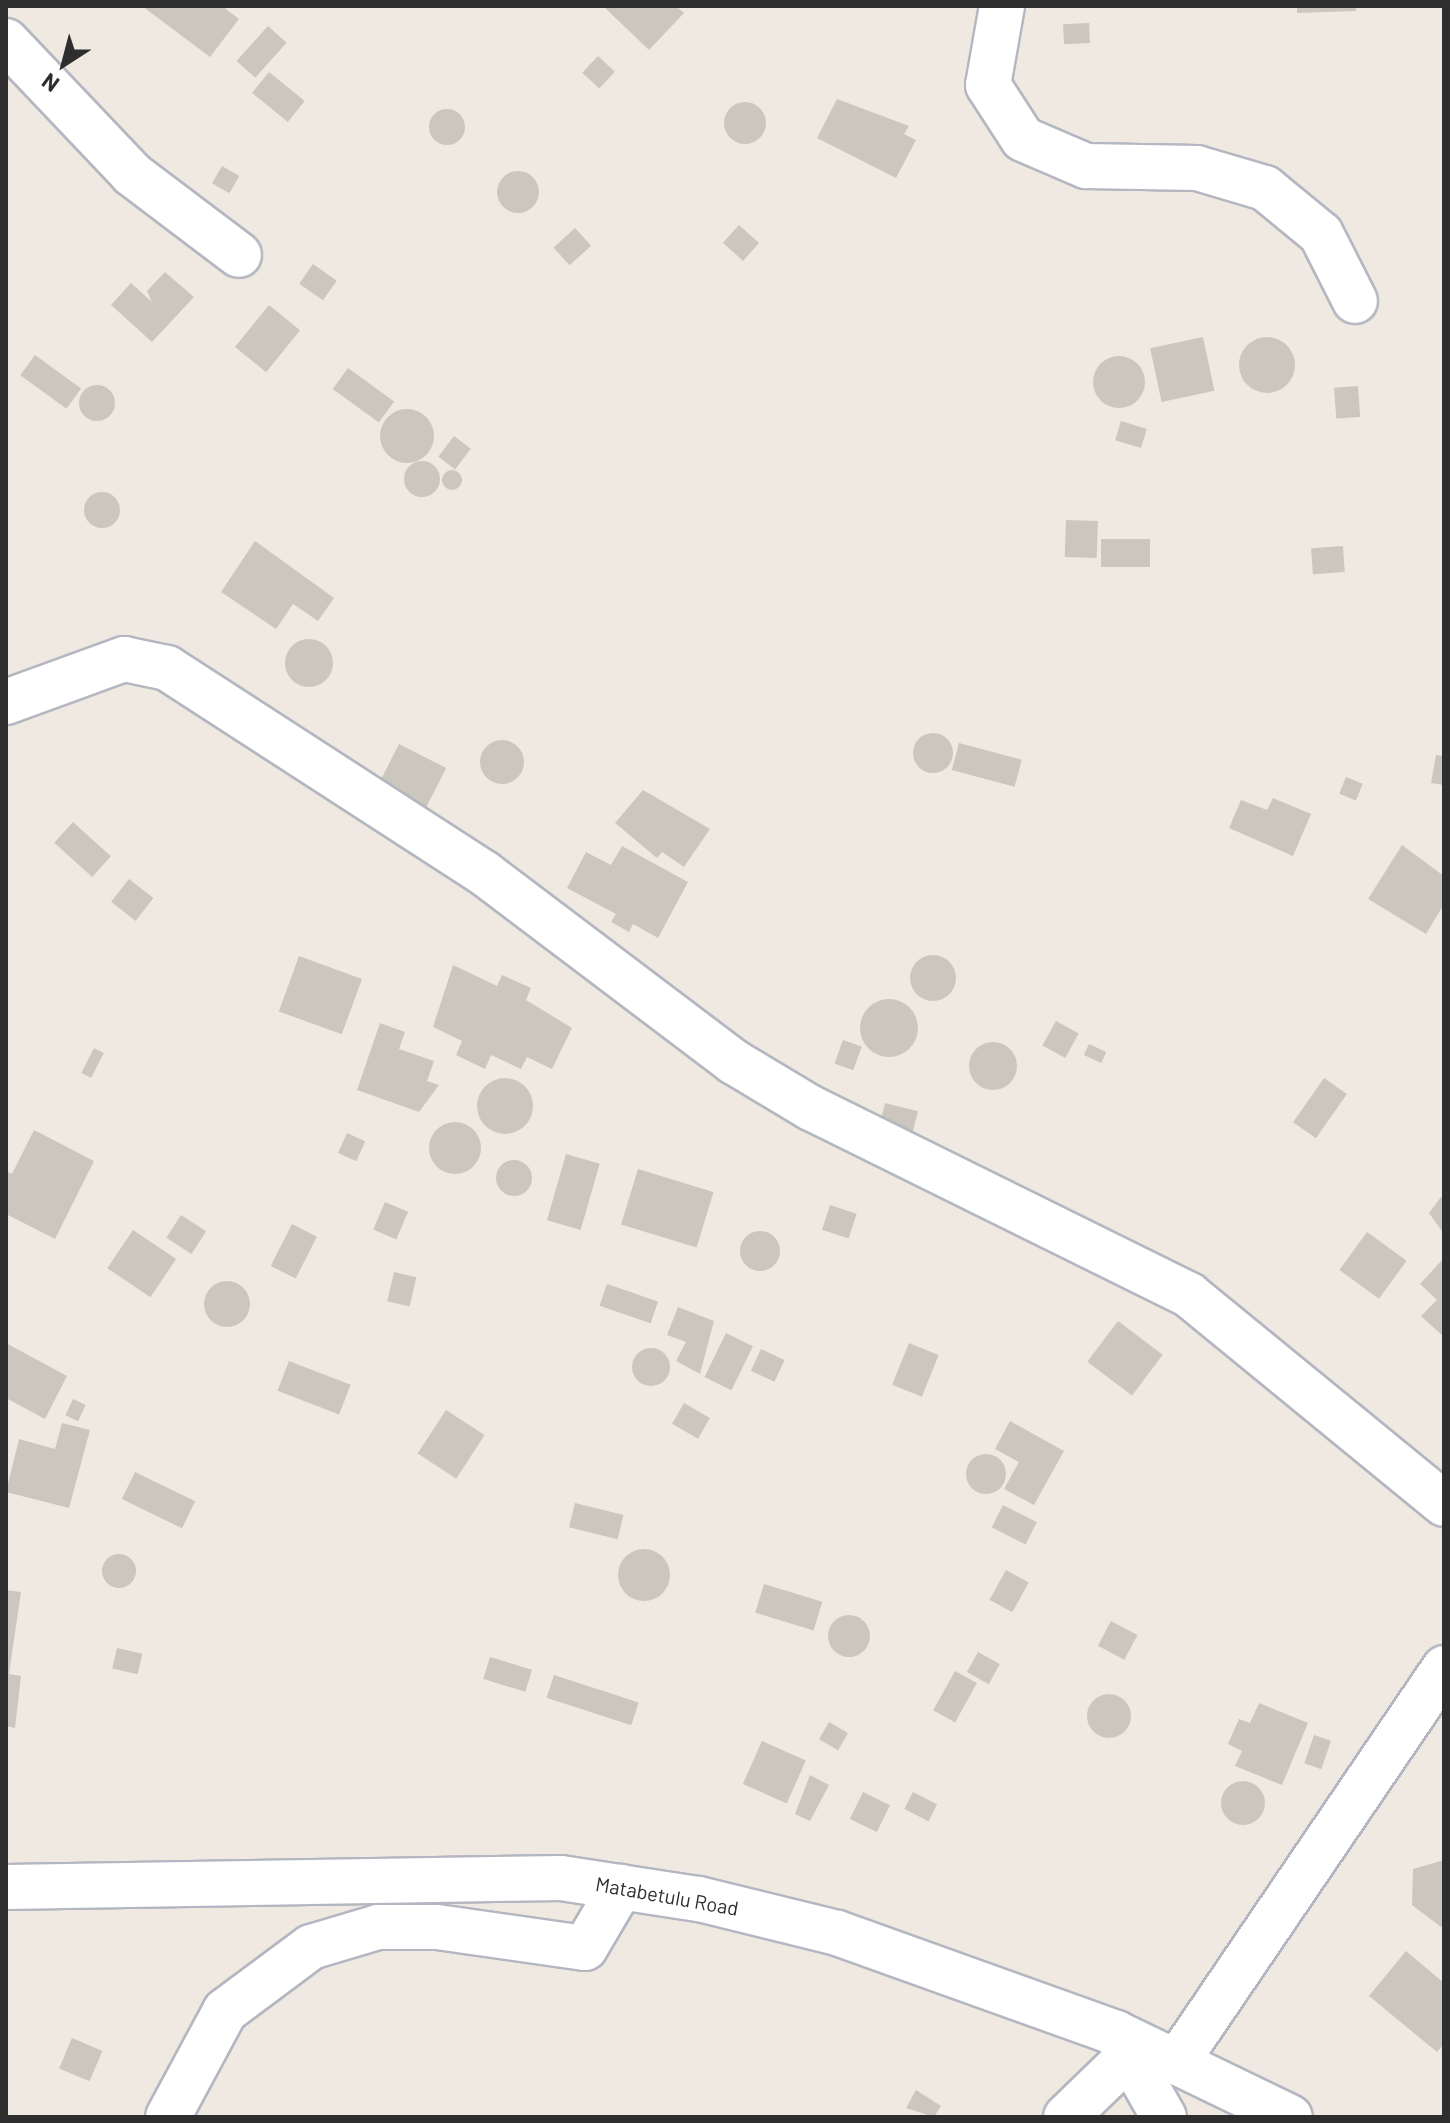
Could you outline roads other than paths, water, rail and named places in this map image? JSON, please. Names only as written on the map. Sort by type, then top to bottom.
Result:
[{"type":"street","points":[[1002,6],[988,85],[1023,139],[1086,166],[1197,168],[1265,188],[1321,234],[1355,301]]},
{"type":"street","points":[[6,41],[132,174],[239,255]]},
{"type":"street","points":[[6,702],[124,659],[167,668],[484,873],[734,1062],[811,1108],[1189,1295],[1444,1504]]},
{"type":"street","points":[[1178,2060],[1444,1668]]},
{"type":"street","name":"Matabetulu Road","points":[[6,1887],[404,1876],[621,1887],[837,1933],[1122,2045],[1178,2060],[1290,2117]]},
{"type":"street","points":[[168,2117],[225,2011],[311,1947],[378,1927],[437,1927],[585,1948],[621,1887]]},
{"type":"street","points":[[1066,2117],[1122,2045],[1164,2117]]}]
